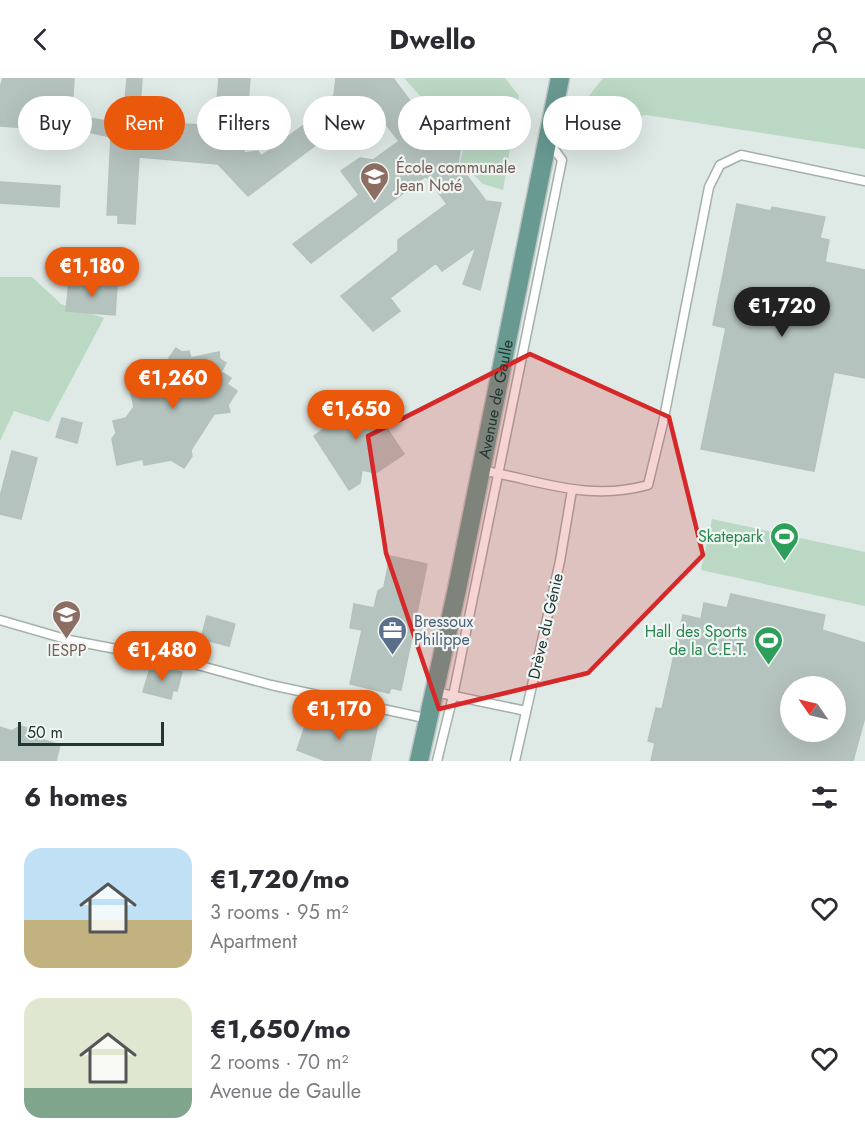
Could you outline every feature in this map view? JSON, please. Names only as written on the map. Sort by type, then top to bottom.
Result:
[{"type":"main road","name":"Avenue de Gaulle","points":[[419,761],[429,719],[444,694],[489,472],[560,78]]},
{"type":"lane","points":[[489,472],[572,490],[621,492],[648,484],[663,423],[709,187],[720,165],[741,155],[865,181]]},
{"type":"lane","name":"Drève du Génie","points":[[515,761],[560,561],[572,490]]},
{"type":"lane","points":[[0,621],[69,640],[190,663],[271,685],[429,719]]},
{"type":"lane","points":[[436,761],[444,694],[526,711]]},
{"type":"highlighted area","points":[[530,354],[669,417],[703,555],[588,673],[439,709],[386,553],[368,436]]},
{"type":"green space","points":[[404,78],[505,78],[519,96],[420,96]]},
{"type":"green space","points":[[603,78],[865,78],[865,149],[642,116],[642,96],[589,96]]},
{"type":"green space","points":[[463,150],[510,150],[503,190],[483,184],[460,162]]},
{"type":"green space","points":[[0,277],[32,277],[61,304],[104,318],[49,422],[14,411],[0,441]]},
{"type":"green space","name":"Skatepark","points":[[712,519],[865,552],[865,606],[701,570]]},
{"type":"building","points":[[3,78],[74,78],[73,96],[18,96],[18,127],[0,126],[0,88]]},
{"type":"building","points":[[127,78],[142,78],[141,96],[125,96]]},
{"type":"building","points":[[219,78],[250,78],[249,96],[218,96]]},
{"type":"building","points":[[336,78],[393,78],[406,96],[398,96],[398,140],[386,124],[386,96],[333,96]]},
{"type":"building","points":[[92,118],[104,121],[104,135],[92,133]]},
{"type":"building","points":[[185,124],[197,125],[197,150],[244,150],[244,153],[258,151],[261,156],[269,150],[291,150],[291,134],[303,126],[303,150],[309,150],[248,196],[218,164],[139,157],[135,224],[118,223],[118,215],[107,215],[110,150],[185,150]]},
{"type":"building","points":[[398,142],[398,150],[460,150],[458,164],[486,201],[501,203],[480,290],[463,284],[476,247],[442,271],[436,263],[390,298],[400,311],[373,331],[341,296],[398,251],[398,240],[447,204],[426,176],[311,263],[293,244],[359,195],[341,171],[360,158],[373,160]]},
{"type":"building","points":[[0,182],[60,186],[59,207],[0,203]]},
{"type":"building","points":[[737,204],[771,211],[772,207],[825,217],[820,238],[829,240],[825,262],[865,270],[865,378],[834,372],[814,471],[701,449],[726,328],[713,325]]},
{"type":"building","points":[[69,282],[117,285],[115,315],[66,311]]},
{"type":"building","points":[[176,348],[182,352],[189,351],[191,358],[219,352],[220,359],[226,363],[221,372],[231,378],[227,384],[237,391],[228,405],[230,412],[214,414],[191,450],[192,456],[184,468],[171,460],[144,465],[143,459],[117,465],[112,439],[116,433],[113,421],[126,418],[134,407],[131,394],[136,386],[135,375],[146,377],[148,374],[160,371]]},
{"type":"building","points":[[322,397],[340,401],[349,413],[368,400],[404,454],[376,473],[362,470],[360,483],[349,490],[314,436],[341,417],[319,413]]},
{"type":"building","points":[[62,418],[82,423],[77,443],[56,437]]},
{"type":"building","points":[[12,451],[37,458],[21,519],[0,514],[0,497]]},
{"type":"building","points":[[390,556],[427,564],[401,690],[391,688],[389,693],[350,684],[362,630],[350,628],[354,604],[374,608],[378,591],[384,587]]},
{"type":"building","name":"Hall des Sports de la C.E.T.","points":[[731,594],[825,615],[822,630],[865,643],[865,717],[853,761],[651,761],[655,743],[648,741],[656,708],[662,709],[683,615],[701,619],[704,603],[727,608]]},
{"type":"building","points":[[207,616],[235,624],[229,646],[201,639]]},
{"type":"building","points":[[151,665],[182,672],[177,691],[173,690],[171,699],[143,692]]},
{"type":"building","points":[[350,718],[378,724],[370,761],[326,761],[297,750],[307,720],[348,727]]},
{"type":"building","points":[[20,726],[33,730],[38,738],[60,745],[56,761],[0,761],[0,727],[12,731]]},
{"type":"place","name":"École communale Jean Noté","points":[[375,202]]},
{"type":"place","name":"Skatepark","points":[[784,562]]},
{"type":"place","name":"IESPP","points":[[67,640]]},
{"type":"place","name":"Bressoux Philippe","points":[[393,656]]},
{"type":"place","name":"Hall des Sports de la C.E.T.","points":[[768,666]]}]
